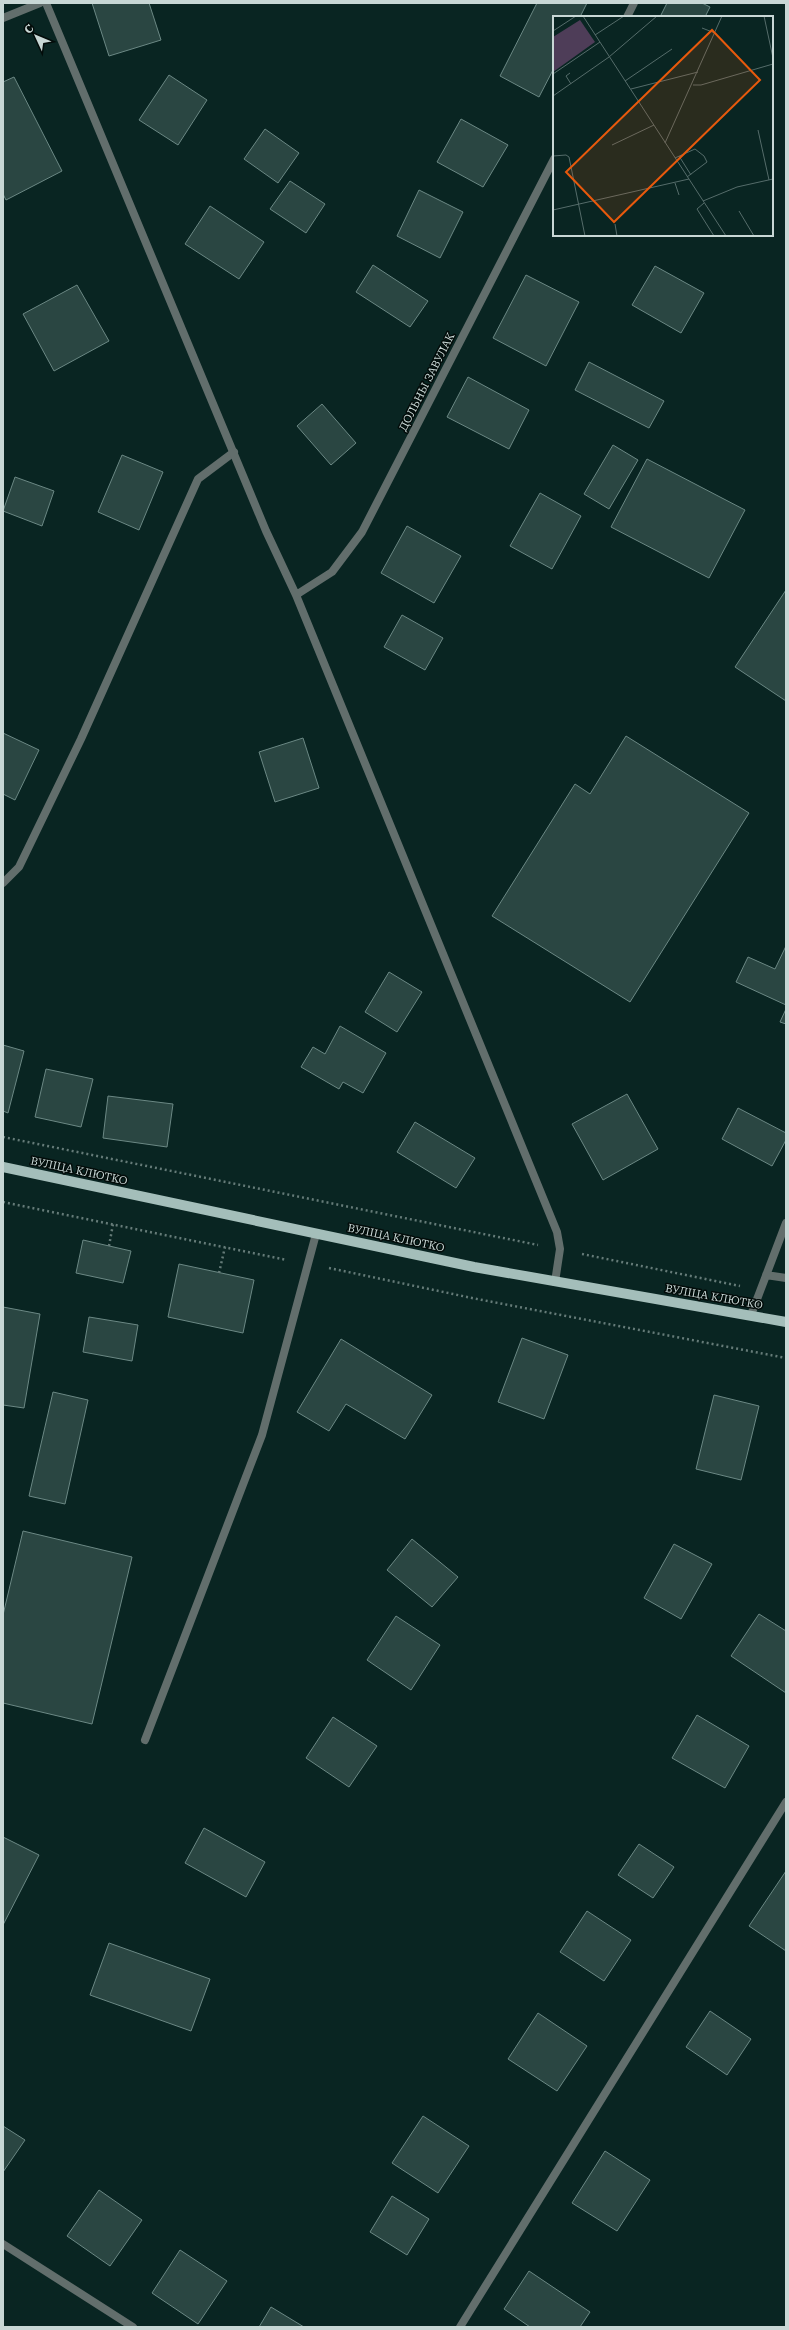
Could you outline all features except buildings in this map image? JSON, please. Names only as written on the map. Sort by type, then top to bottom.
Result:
[{"type":"main road","name":"ВУЛІЦА КЛЮТКО","points":[[3,1168],[316,1234],[555,1282],[786,1322]]},
{"type":"street","points":[[3,18],[40,3]]},
{"type":"street","points":[[46,3],[234,452],[296,595],[557,1232],[560,1249],[555,1282]]},
{"type":"street","points":[[628,16],[634,3]]},
{"type":"street","name":"ДОЛЬНЫ ЗАВУЛАК","points":[[296,595],[332,572],[362,532],[553,161]]},
{"type":"street","points":[[3,883],[19,867],[81,739],[198,479],[234,452]]},
{"type":"street","points":[[751,1316],[786,1223]]},
{"type":"street","points":[[145,1740],[262,1436],[316,1234]]},
{"type":"street","points":[[766,1275],[786,1278]]},
{"type":"street","points":[[460,2327],[786,1802]]},
{"type":"street","points":[[3,2244],[133,2327]]},
{"type":"path","points":[[3,1137],[761,1291]]},
{"type":"path","points":[[3,1202],[472,1298],[786,1358]]},
{"type":"path","points":[[109,1246],[113,1224]]},
{"type":"path","points":[[220,1273],[225,1247]]}]
